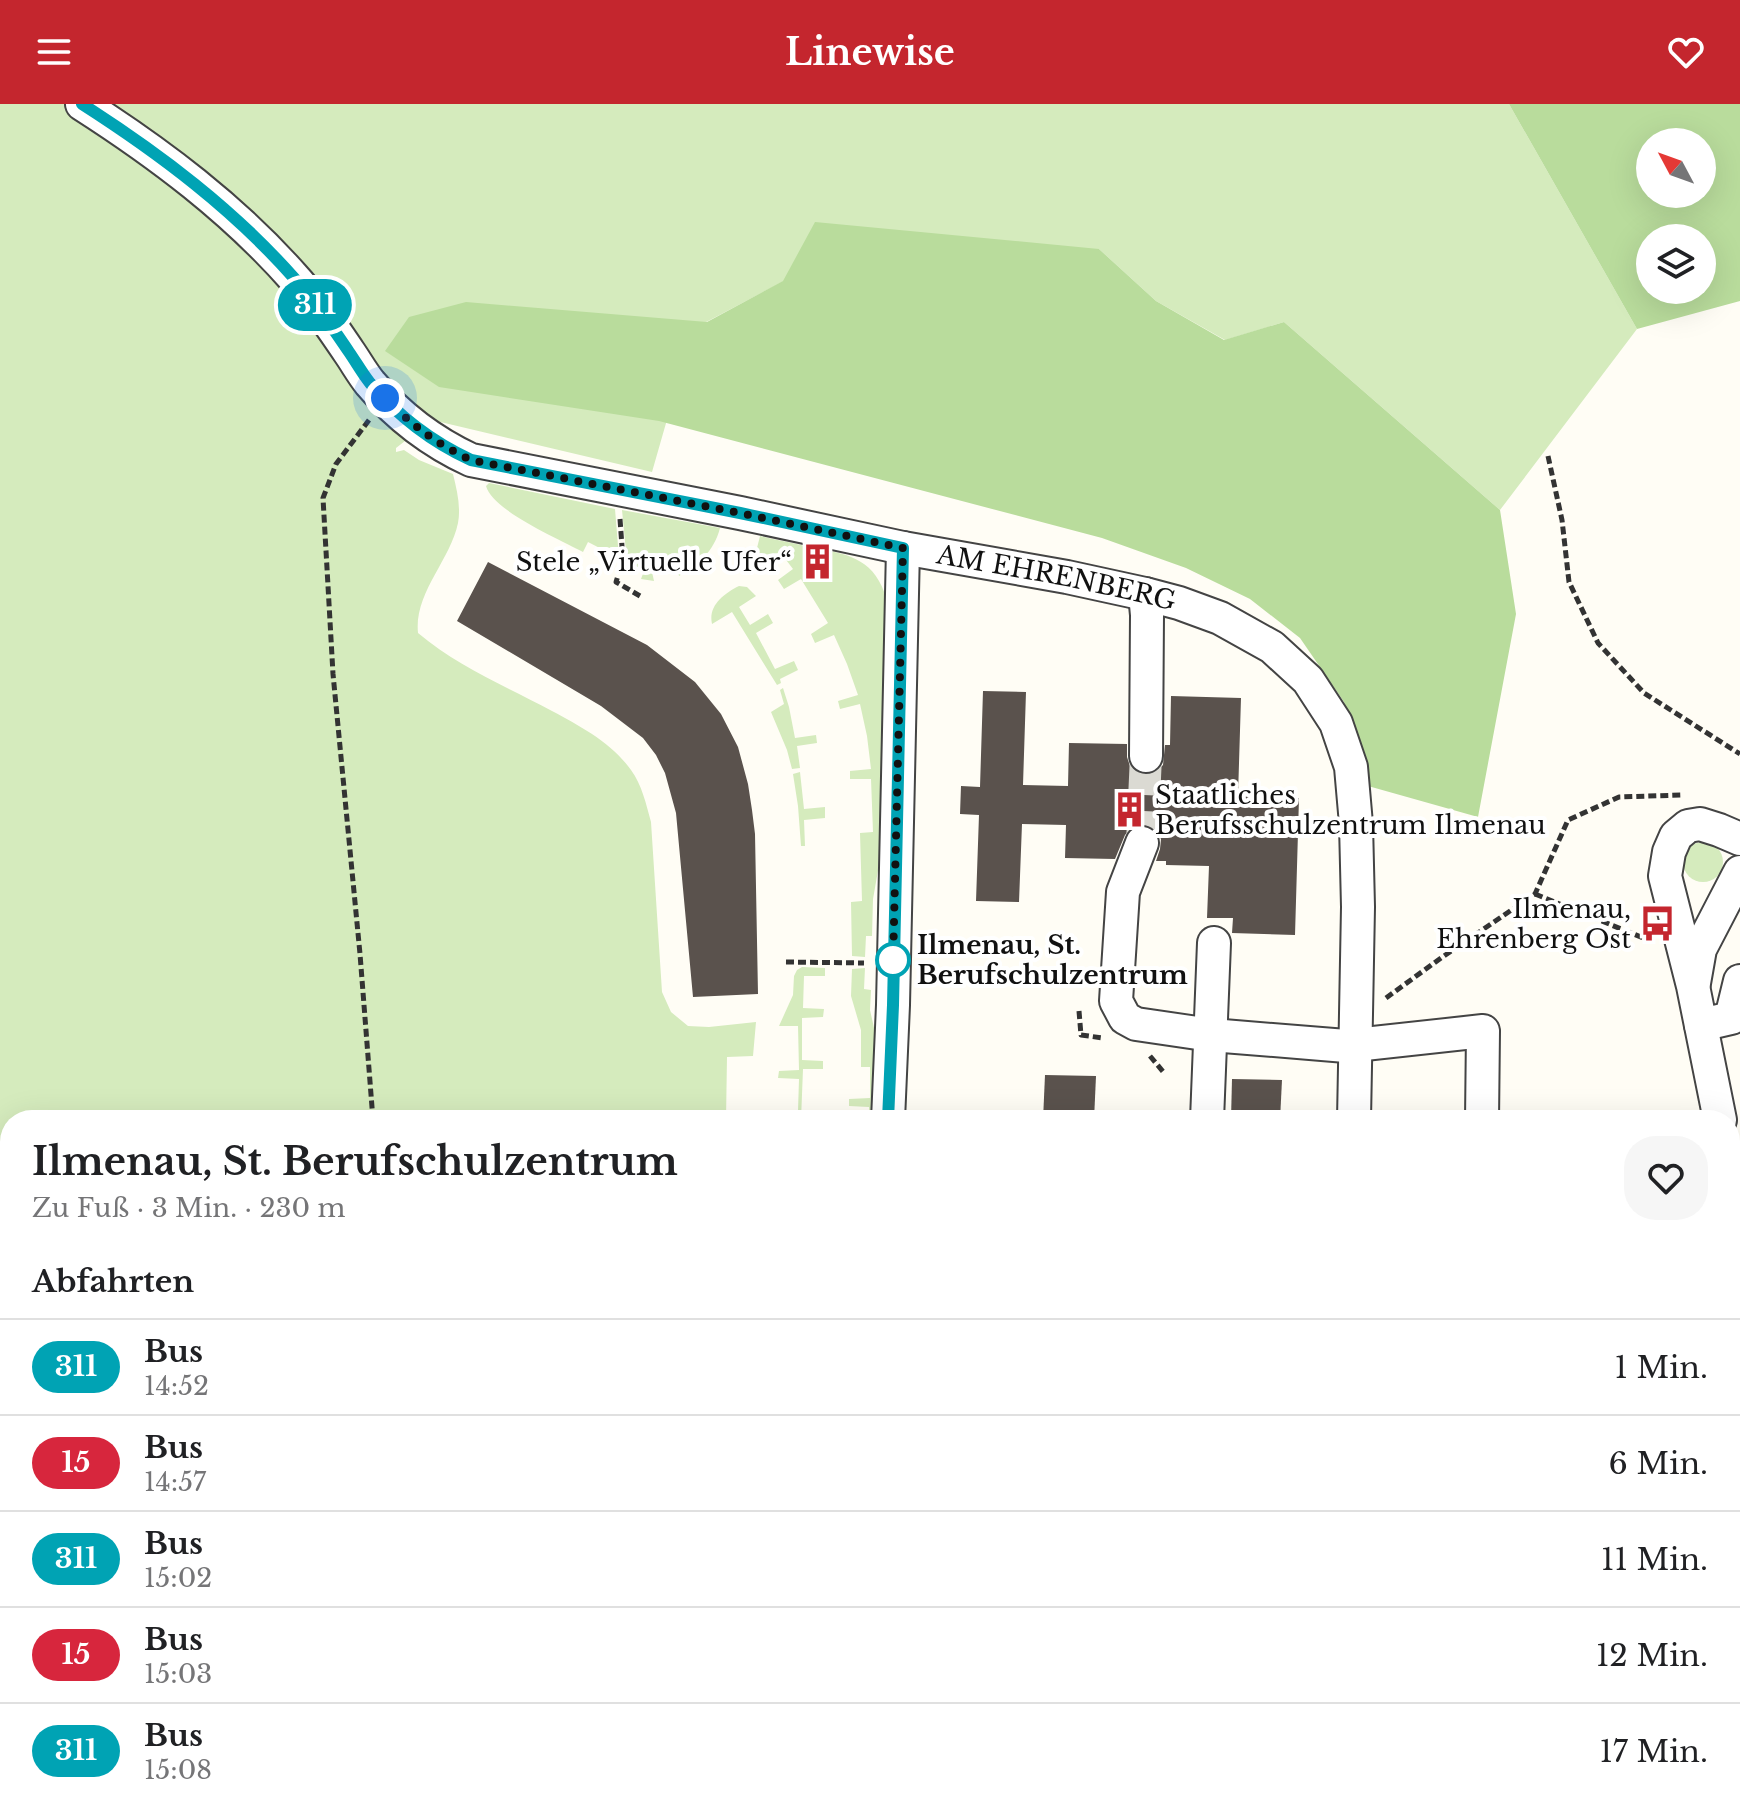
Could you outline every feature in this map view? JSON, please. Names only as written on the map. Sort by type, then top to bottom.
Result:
[{"type":"street","points":[[82,104],[153,152],[221,205],[296,280],[369,382],[426,436],[445,448],[471,460],[903,548]]},
{"type":"street","name":"AM EHRENBERG","points":[[888,1110],[903,548],[1067,577],[1179,603],[1220,618],[1272,647],[1308,680],[1336,723],[1351,767],[1358,907],[1354,1110]]},
{"type":"street","points":[[1145,594],[1146,756]]},
{"type":"street","points":[[1718,1110],[1693,986],[1665,876],[1669,852],[1676,836],[1688,826],[1700,824],[1730,834]]},
{"type":"street","points":[[1142,843],[1123,892],[1116,1001],[1125,1018],[1136,1024],[1211,1035],[1346,1046],[1355,1033],[1483,1031],[1482,1110]]},
{"type":"street","points":[[1693,986],[1700,949],[1740,872]]},
{"type":"street","points":[[1207,1110],[1214,943]]},
{"type":"street","points":[[1701,1025],[1731,1018],[1740,981]]},
{"type":"path","points":[[372,415],[336,464],[323,498],[333,674],[372,1110]]},
{"type":"path","points":[[1548,456],[1562,520],[1569,582],[1598,643],[1644,693],[1740,754]]},
{"type":"path","points":[[619,506],[623,560],[616,582],[640,596]]},
{"type":"path","points":[[1355,1033],[1441,958],[1535,894],[1568,820],[1585,815],[1619,797],[1685,795],[1704,803],[1730,834]]},
{"type":"path","points":[[1535,894],[1646,939],[1678,932]]},
{"type":"path","points":[[786,962],[864,963]]},
{"type":"green space","points":[[0,104],[1509,104],[1637,329],[1500,510],[1284,322],[1225,340],[1156,301],[1099,249],[784,281],[693,329],[652,472],[432,420],[396,448],[396,452],[404,450],[453,474],[458,498],[458,523],[454,537],[421,604],[418,633],[466,666],[584,729],[615,752],[635,776],[651,822],[662,992],[671,1012],[688,1026],[756,1022],[753,1056],[727,1057],[726,1110],[0,1110]]},
{"type":"green space","points":[[1509,104],[1740,104],[1740,301],[1637,329]]},
{"type":"green space","points":[[815,222],[1099,249],[1156,301],[1224,340],[1284,322],[1500,510],[1516,614],[1478,817],[1368,786],[1344,702],[1300,638],[1250,599],[1186,568],[1102,538],[659,421],[439,387],[385,351],[409,317],[466,302],[707,322],[783,281]]},
{"type":"green space","points":[[489,483],[615,509],[619,558],[588,542],[583,552],[528,524],[491,495],[486,486]]},
{"type":"green space","points":[[622,510],[720,528],[710,550],[679,576],[677,566],[652,572],[654,581],[641,579],[644,571],[627,562]]},
{"type":"green space","points":[[760,536],[851,557],[876,576],[887,600],[886,825],[873,899],[872,936],[866,936],[865,957],[852,956],[851,902],[862,901],[860,833],[873,832],[871,779],[850,779],[850,771],[871,769],[860,704],[840,709],[838,701],[858,695],[834,635],[815,643],[811,634],[828,623],[801,579],[784,589],[778,580],[793,569],[780,552],[764,564],[758,561],[755,556]]},
{"type":"green space","points":[[739,586],[747,587],[756,596],[739,607],[750,625],[768,614],[773,623],[756,633],[775,669],[794,661],[798,670],[780,679],[781,683],[777,685],[732,612],[712,624],[712,612],[718,601]]},
{"type":"green space","points":[[783,688],[795,738],[816,735],[817,743],[797,746],[800,768],[792,769],[771,712],[784,704],[780,690]]},
{"type":"green space","points":[[800,772],[804,809],[825,807],[825,818],[804,820],[805,846],[801,846],[793,774]]},
{"type":"green space","points":[[1703,842],[1717,848],[1723,862],[1717,876],[1703,882],[1689,876],[1683,862],[1689,848]]},
{"type":"green space","points":[[802,967],[825,968],[825,976],[804,976],[803,1008],[824,1009],[823,1017],[802,1018],[802,1060],[823,1061],[823,1069],[803,1069],[801,1110],[798,1110],[799,1079],[778,1078],[779,1071],[799,1070],[798,1026],[779,1026],[793,995],[797,970]]},
{"type":"green space","points":[[865,968],[864,989],[871,990],[870,1010],[881,1059],[880,1110],[849,1106],[849,1099],[870,1098],[870,1067],[861,1067],[861,1030],[851,996],[852,969]]},
{"type":"building","points":[[488,562],[647,645],[695,682],[721,714],[738,747],[752,810],[758,994],[693,997],[676,813],[665,773],[643,738],[601,706],[457,621]]},
{"type":"building","name":"Staatliches Berufsschulzentrum Ilmenau","points":[[983,691],[1026,692],[1023,785],[1068,786],[1069,743],[1127,744],[1130,766],[1137,773],[1155,773],[1163,765],[1165,745],[1170,745],[1171,696],[1241,698],[1238,796],[1299,798],[1295,935],[1232,933],[1233,918],[1207,918],[1209,866],[1166,865],[1166,861],[1156,861],[1161,839],[1150,826],[1140,824],[1125,835],[1115,859],[1065,858],[1066,825],[1022,824],[1019,902],[976,901],[979,815],[960,814],[961,786],[980,787]]},
{"type":"building","points":[[1045,1075],[1096,1076],[1094,1110],[1043,1110]]},
{"type":"building","points":[[1232,1079],[1282,1080],[1280,1110],[1231,1110]]},
{"type":"tunnel","points":[[1142,843],[1146,756]]},
{"type":"bus line","name":"311","points":[[82,104],[117,126],[221,205],[296,280],[369,382],[426,436],[445,448],[471,460],[903,548],[888,1110]]},
{"type":"place","name":"Stele „Virtuelle Ufer“","points":[[818,562]]},
{"type":"place","name":"Staatliches Berufsschulzentrum Ilmenau","points":[[1129,810]]},
{"type":"place","name":"Ilmenau, Ehrenberg Ost","points":[[1657,924]]},
{"type":"place","name":"Ilmenau, St. Berufschulzentrum","points":[[893,960]]},
{"type":"route","points":[[385,398],[426,436],[471,460],[903,548],[893,964],[893,960]]}]
